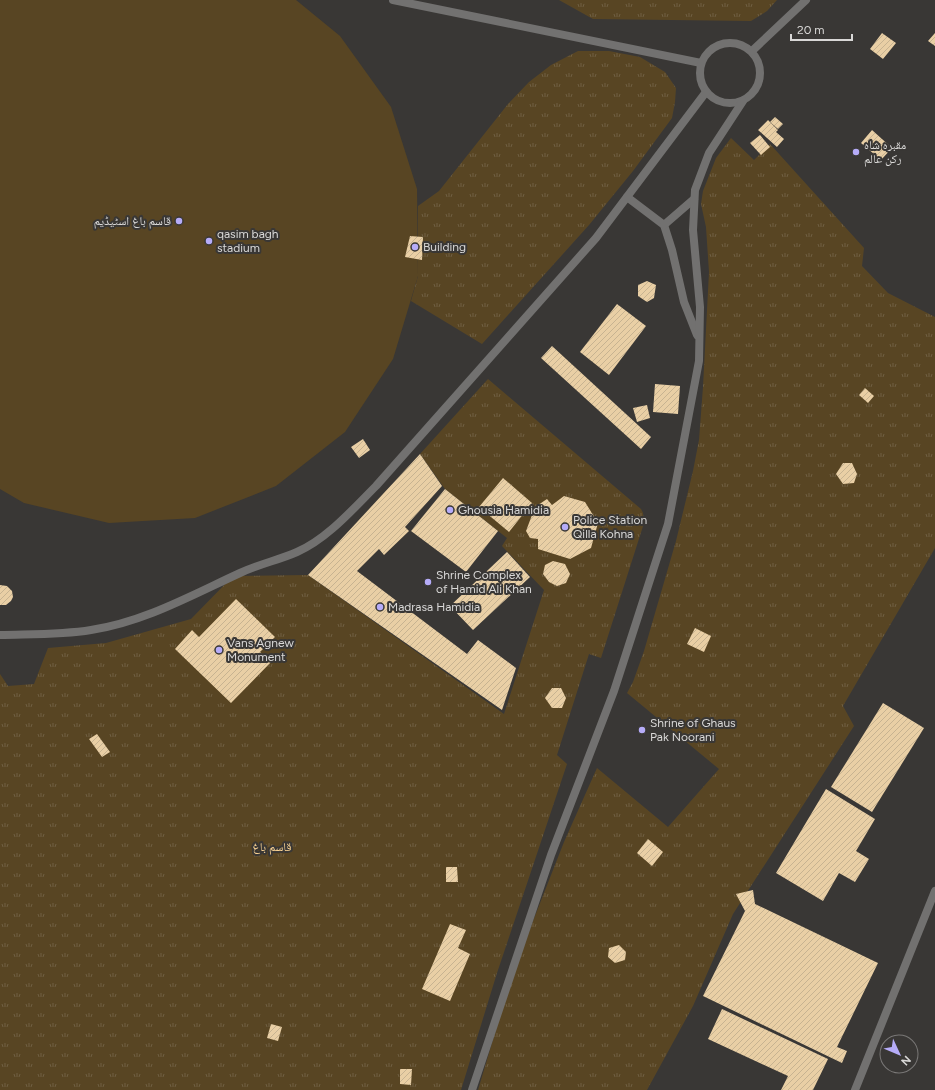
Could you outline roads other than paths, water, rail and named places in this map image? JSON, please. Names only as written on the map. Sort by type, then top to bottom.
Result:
[{"type":"street","points":[[393,0],[701,63]]},
{"type":"street","points":[[752,51],[806,0]]},
{"type":"street","points":[[723,43],[733,43],[743,46],[752,51],[761,69],[757,88],[751,96],[743,101],[733,104],[723,103],[714,99],[706,92],[701,84],[699,73],[701,63],[706,54],[723,43]]},
{"type":"street","points":[[0,635],[91,630],[124,623],[187,599],[252,567],[298,551],[319,539],[344,518],[376,486],[591,244],[706,92]]},
{"type":"street","points":[[472,1090],[551,856],[614,691],[668,524],[699,361],[698,337],[700,308],[693,230],[695,190],[709,153],[743,101]]},
{"type":"street","points":[[627,197],[664,225],[672,250],[684,302],[698,337]]},
{"type":"street","points":[[664,225],[694,199]]},
{"type":"street","points":[[855,1090],[935,891]]},
{"type":"place","name":"مقبرہ شاہ رکن عالم","points":[[856,152]]},
{"type":"place","name":"قاسم باغ اسٹیڈیم","points":[[179,221]]},
{"type":"place","name":"qasim bagh stadium","points":[[209,241]]},
{"type":"place","name":"Building","points":[[415,247]]},
{"type":"place","name":"Ghousia Hamidia","points":[[450,510]]},
{"type":"place","name":"Police Station Qilla Kohna","points":[[565,527]]},
{"type":"place","name":"Shrine Complex of Hamid Ali Khan","points":[[428,582]]},
{"type":"place","name":"Madrasa Hamidia","points":[[380,607]]},
{"type":"place","name":"Vans Agnew Monument","points":[[219,650]]},
{"type":"place","name":"Shrine of Ghaus Pak Noorani","points":[[642,730]]},
{"type":"park label","name":"قاسم باغ","points":[[272,847]]}]
